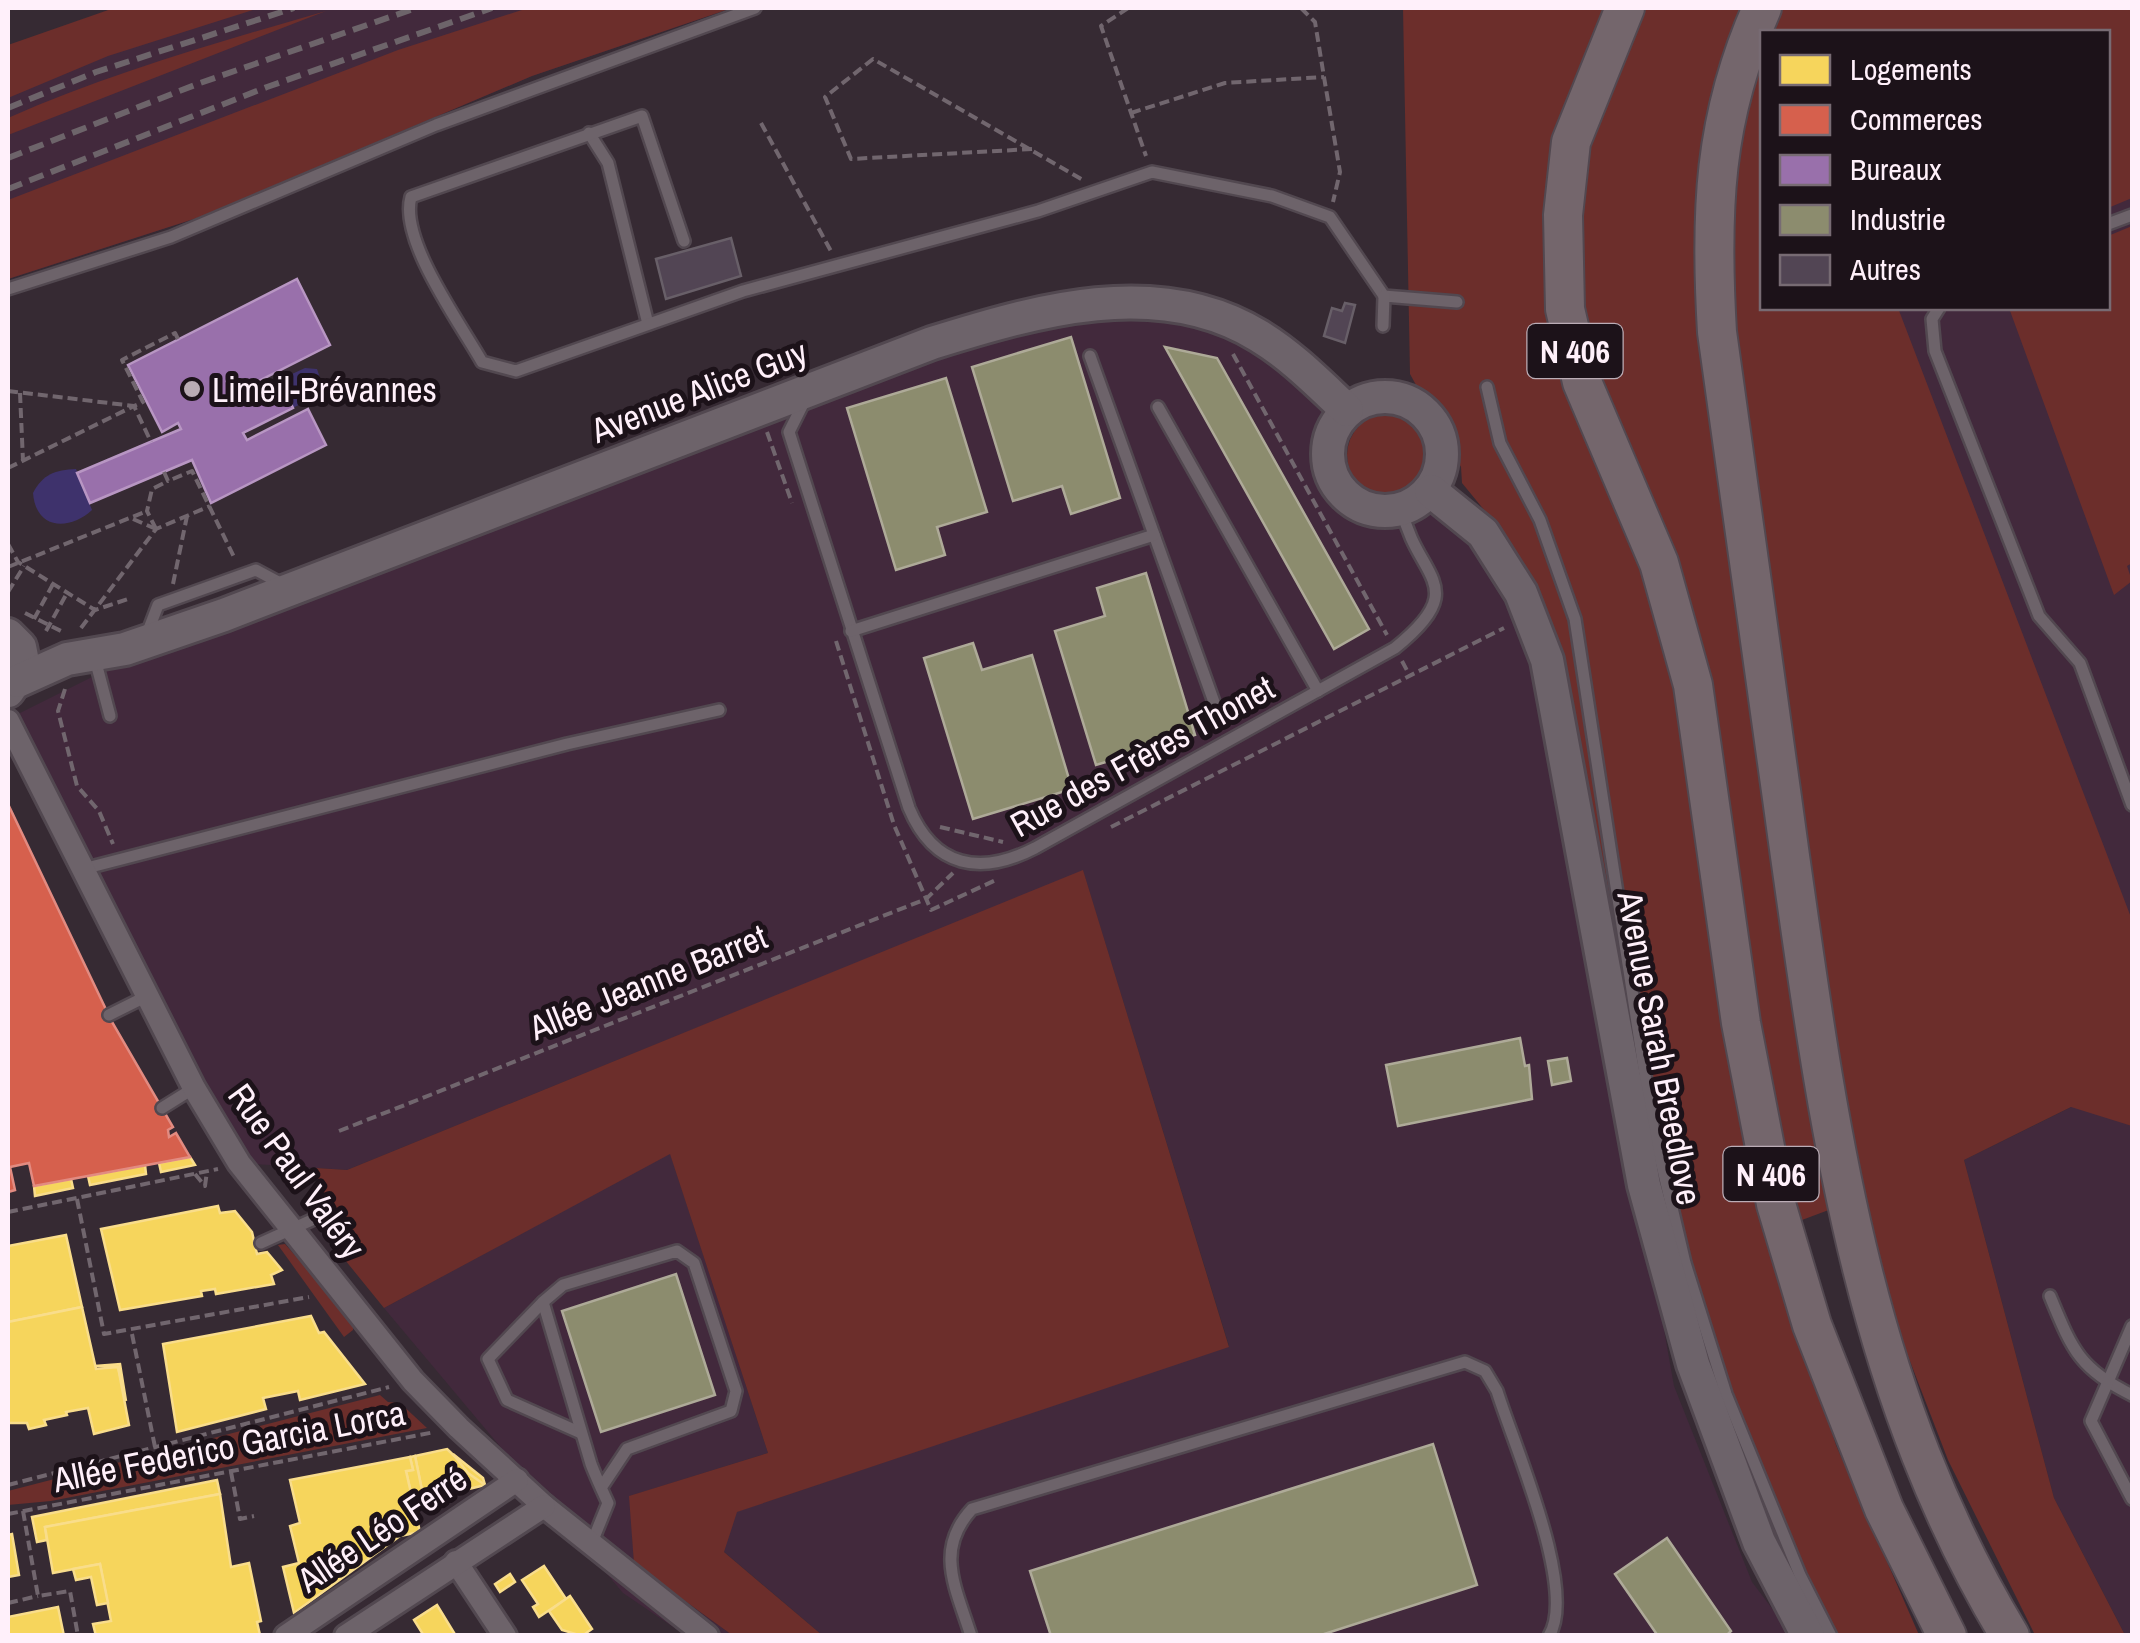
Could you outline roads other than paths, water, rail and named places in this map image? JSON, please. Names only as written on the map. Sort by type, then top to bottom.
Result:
[{"type":"highway","name":"N 406","points":[[1625,8],[1571,142],[1562,215],[1565,309],[1582,382],[1659,563],[1694,685],[1741,1023],[1776,1204],[1812,1325],[1884,1510],[1947,1636]]},
{"type":"highway","name":"N 406","points":[[1762,8],[1734,76],[1716,152],[1712,245],[1717,332],[1813,1027],[1848,1225],[1887,1369],[1931,1478],[2010,1636]]},
{"type":"main road","name":"Avenue Alice Guy","points":[[10,692],[76,657],[144,642],[292,589],[932,344],[1010,319],[1085,304],[1152,304],[1207,312],[1258,336],[1347,410]]},
{"type":"main road","points":[[1393,396],[1414,404],[1432,420],[1442,438],[1443,462],[1431,491],[1402,510],[1377,512],[1354,504],[1337,486],[1328,467],[1328,446],[1335,424],[1347,410],[1369,398],[1393,396]]},
{"type":"main road","name":"Avenue Sarah Breedlove","points":[[1431,491],[1483,534],[1521,594],[1547,660],[1644,1185],[1693,1364],[1759,1542],[1808,1636]]},
{"type":"main road","name":"Avenue Alice Guy","points":[[27,633],[76,657]]},
{"type":"main road","points":[[10,692],[24,667],[27,633]]},
{"type":"street","name":"Rue Paul Valéry","points":[[8,721],[194,1088],[239,1163],[413,1381],[459,1428],[544,1506],[706,1636]]},
{"type":"street","name":"Allée Léo Ferré","points":[[286,1636],[517,1480]]},
{"type":"street","points":[[346,1636],[544,1506]]},
{"type":"street","points":[[456,1562],[505,1636]]},
{"type":"lane","points":[[8,289],[171,237],[436,125],[755,8]]},
{"type":"lane","points":[[684,241],[642,116],[411,198],[406,217],[427,265],[482,362],[516,371],[743,291],[1152,172],[1272,196],[1330,217],[1384,296],[1383,326]]},
{"type":"lane","points":[[590,133],[608,163],[648,324]]},
{"type":"lane","points":[[1384,296],[1457,302]]},
{"type":"lane","points":[[1938,310],[1932,319],[1934,351],[2038,616],[2080,663],[2132,805]]},
{"type":"lane","points":[[1090,356],[1214,702]]},
{"type":"lane","points":[[1488,386],[1500,443],[1540,520],[1574,619],[1654,1127],[1684,1264],[1726,1394],[1800,1575],[1830,1636]]},
{"type":"lane","points":[[812,390],[798,408],[789,432],[851,631],[1154,535]]},
{"type":"lane","points":[[1158,407],[1318,691]]},
{"type":"lane","name":"Rue des Frères Thonet","points":[[851,631],[918,828],[946,855],[982,866],[1021,856],[1394,648],[1414,632],[1436,602],[1437,588],[1408,536],[1402,510]]},
{"type":"lane","points":[[76,657],[110,716]]},
{"type":"lane","points":[[83,870],[567,744],[720,710]]},
{"type":"lane","points":[[109,1015],[147,996]]},
{"type":"lane","points":[[162,1108],[194,1088]]},
{"type":"lane","points":[[262,1243],[314,1219]]},
{"type":"lane","points":[[582,1433],[507,1400],[488,1359],[542,1302],[564,1285],[677,1251],[694,1263],[736,1391],[731,1410],[626,1449],[602,1488]]},
{"type":"lane","points":[[2050,1296],[2073,1352],[2108,1383],[2132,1395]]},
{"type":"lane","points":[[542,1302],[608,1503],[591,1545]]},
{"type":"lane","points":[[2132,1326],[2092,1421],[2132,1499]]},
{"type":"lane","points":[[971,1636],[952,1574],[950,1550],[954,1529],[972,1510],[1465,1362],[1485,1371],[1496,1391],[1556,1577],[1555,1625],[1548,1636]]},
{"type":"railway","points":[[8,108],[96,72],[294,8]]},
{"type":"railway","points":[[8,158],[200,83],[416,8]]},
{"type":"railway","points":[[8,189],[267,87],[492,8]]},
{"type":"place","name":"Limeil-Brévannes","points":[[192,389]]}]
